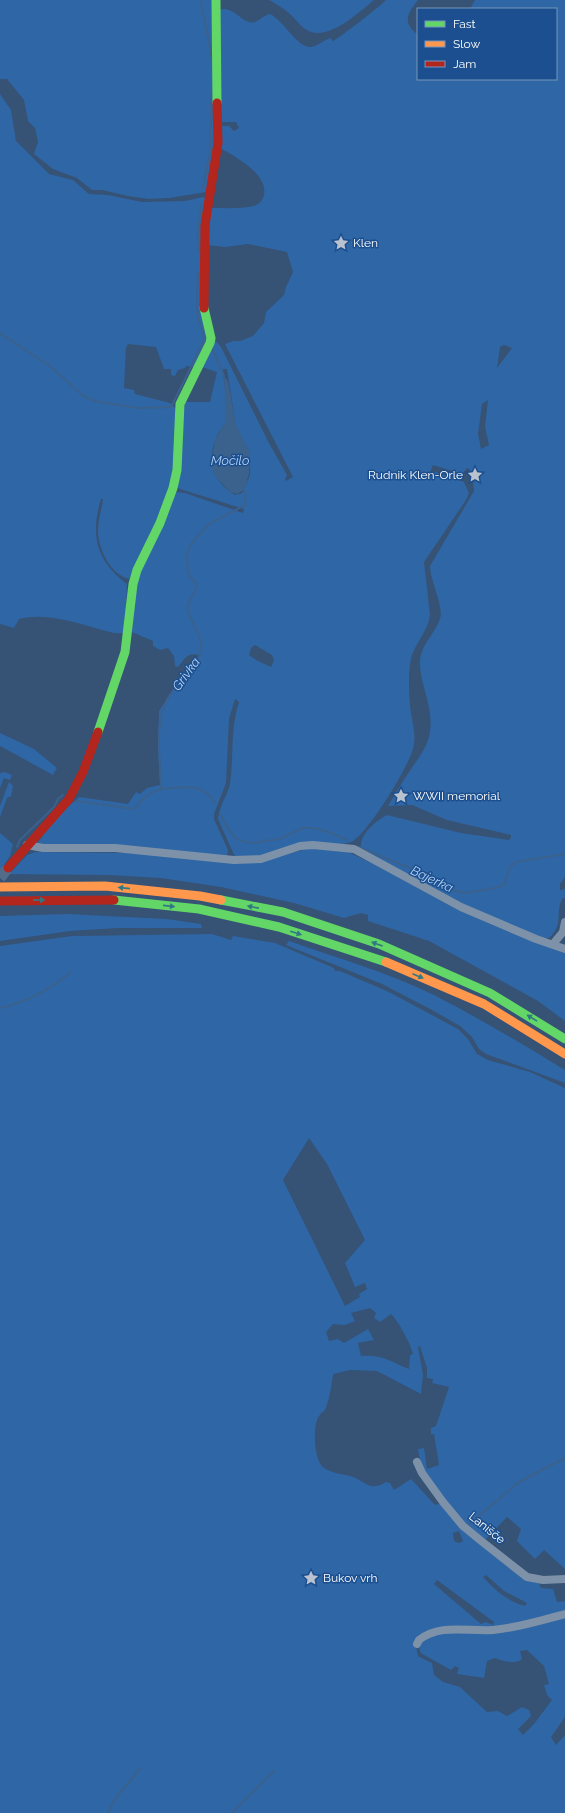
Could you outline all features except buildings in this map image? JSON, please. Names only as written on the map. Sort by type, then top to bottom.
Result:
[{"type":"main road","points":[[8,868],[69,799],[83,772],[105,714],[125,652],[131,597],[135,577],[160,523],[173,488],[177,470],[180,404],[210,343],[211,338],[204,310],[203,296],[205,225],[218,143],[216,0]]},
{"type":"main road","points":[[0,888],[105,886],[200,896],[283,912],[379,944],[490,993],[565,1039]]},
{"type":"main road","points":[[0,901],[104,899],[200,909],[279,927],[379,959],[484,1004],[565,1054]]},
{"type":"street","points":[[28,845],[43,848],[115,848],[234,860],[261,859],[300,846],[313,845],[354,848],[461,907],[565,949]]},
{"type":"street","points":[[553,944],[563,932],[565,922]]},
{"type":"street","name":"Lanišče","points":[[417,1462],[422,1473],[443,1502],[463,1526],[480,1540],[527,1576],[543,1580],[565,1579]]},
{"type":"street","points":[[417,1644],[418,1640],[430,1633],[456,1628],[493,1630],[565,1614]]},
{"type":"shaded area","points":[[0,0],[213,0],[215,139],[206,192],[169,198],[149,199],[102,190],[92,190],[77,178],[53,169],[34,154],[38,142],[35,128],[28,121],[24,100],[7,79],[0,79]]},
{"type":"shaded area","points":[[269,0],[374,0],[351,19],[332,30],[322,33],[313,33],[301,26],[280,6]]},
{"type":"shaded area","points":[[386,0],[418,0],[411,10],[408,18],[410,26],[417,34],[417,80],[557,80],[557,8],[471,8],[475,0],[565,0],[565,877],[560,884],[560,890],[565,889],[565,898],[563,898],[560,903],[557,928],[549,938],[541,938],[478,913],[362,853],[362,841],[367,831],[387,815],[461,833],[509,840],[511,837],[511,835],[447,820],[412,805],[388,806],[403,780],[423,752],[430,732],[430,714],[422,680],[420,660],[425,644],[438,624],[441,614],[430,566],[474,491],[473,483],[479,476],[467,468],[462,474],[433,465],[429,475],[432,476],[435,472],[464,482],[469,493],[466,500],[424,562],[430,615],[427,627],[415,648],[410,664],[409,682],[414,729],[414,744],[406,766],[389,796],[360,835],[353,841],[344,844],[335,844],[263,856],[235,857],[218,819],[230,784],[234,722],[239,702],[235,699],[229,719],[226,783],[214,814],[214,819],[228,850],[227,857],[40,845],[38,842],[57,817],[79,797],[128,804],[136,792],[140,794],[147,788],[160,785],[158,748],[159,711],[184,672],[195,662],[199,655],[189,655],[178,667],[175,666],[174,656],[168,648],[160,650],[153,646],[153,641],[132,632],[134,587],[174,492],[185,493],[243,513],[244,509],[180,489],[176,486],[185,402],[210,402],[217,372],[202,367],[214,339],[221,347],[269,443],[287,475],[285,479],[286,481],[293,477],[225,344],[233,341],[240,341],[253,336],[264,323],[266,312],[284,295],[293,272],[287,252],[248,244],[225,247],[208,245],[211,208],[238,208],[254,206],[263,199],[264,195],[264,187],[256,173],[242,161],[220,148],[220,126],[229,126],[234,131],[239,128],[236,122],[220,122],[220,10],[228,9],[252,23],[270,14],[275,17],[300,43],[310,47],[330,38],[333,41],[337,39]],"holes":[[[504,345],[512,348],[497,368],[500,347]],[[223,369],[227,369],[236,427],[250,453],[250,475],[242,493],[235,495],[227,490],[216,476],[212,460],[214,443],[224,426],[228,409]],[[488,400],[485,427],[489,445],[481,449],[478,434],[482,404]],[[255,645],[272,655],[274,660],[271,667],[249,655],[251,648]]]},
{"type":"shaded area","points":[[0,94],[11,110],[16,141],[49,174],[73,180],[89,194],[108,195],[142,202],[185,201],[203,197],[206,198],[208,335],[195,367],[186,366],[185,368],[178,370],[175,376],[171,375],[171,369],[164,369],[156,347],[128,344],[126,348],[124,388],[134,390],[135,394],[170,403],[177,410],[175,465],[167,500],[129,579],[116,572],[106,560],[100,545],[98,526],[103,499],[101,499],[96,524],[96,536],[102,556],[108,566],[127,584],[125,633],[114,633],[67,620],[42,617],[19,619],[14,628],[0,624]]},
{"type":"shaded area","points":[[0,733],[34,749],[57,768],[53,775],[0,746]]},
{"type":"shaded area","points":[[5,772],[12,775],[10,780],[4,778],[0,788],[0,773]]},
{"type":"shaded area","points":[[9,782],[13,786],[11,796],[7,798],[0,817],[0,806]]},
{"type":"shaded area","points":[[0,833],[13,844],[10,856],[4,865],[11,872],[27,855],[36,852],[131,853],[240,863],[318,847],[348,852],[563,951],[565,953],[565,1021],[538,1001],[429,941],[368,921],[368,915],[361,913],[344,918],[294,903],[221,887],[161,878],[109,875],[0,874]]},
{"type":"shaded area","points":[[67,914],[167,919],[201,924],[202,928],[118,928],[70,931],[0,941],[0,916]]},
{"type":"shaded area","points":[[212,934],[231,940],[233,936],[275,943],[334,968],[335,971],[340,971],[389,992],[458,1029],[468,1039],[477,1054],[488,1060],[530,1072],[565,1088],[565,1569],[544,1550],[535,1559],[517,1541],[521,1529],[507,1517],[484,1541],[452,1512],[426,1476],[418,1449],[424,1448],[427,1469],[439,1465],[434,1434],[431,1434],[431,1428],[436,1426],[449,1387],[432,1383],[433,1379],[427,1378],[427,1368],[420,1346],[418,1347],[423,1375],[421,1394],[377,1371],[350,1370],[333,1374],[328,1402],[325,1410],[319,1415],[315,1428],[315,1444],[318,1459],[324,1468],[350,1476],[367,1485],[375,1486],[386,1482],[390,1483],[394,1490],[411,1479],[435,1505],[442,1503],[471,1536],[493,1552],[521,1577],[530,1581],[538,1581],[541,1588],[553,1589],[557,1602],[565,1601],[565,1612],[508,1626],[458,1627],[432,1630],[422,1634],[415,1641],[418,1656],[432,1663],[434,1675],[443,1682],[460,1687],[487,1712],[498,1711],[507,1716],[522,1707],[529,1710],[531,1716],[518,1729],[523,1735],[534,1724],[552,1700],[547,1695],[544,1685],[549,1684],[544,1666],[527,1650],[520,1651],[522,1659],[516,1662],[508,1662],[495,1658],[487,1661],[484,1678],[457,1674],[459,1668],[455,1666],[451,1670],[422,1654],[419,1647],[420,1640],[427,1635],[445,1630],[501,1632],[520,1629],[565,1616],[565,1717],[551,1737],[556,1745],[565,1735],[565,1813],[0,1813],[0,946],[72,936]],"holes":[[[309,1138],[327,1164],[365,1240],[345,1263],[355,1287],[365,1283],[367,1289],[359,1294],[360,1297],[345,1306],[283,1180]],[[370,1308],[376,1313],[374,1318],[380,1322],[391,1314],[404,1333],[412,1350],[413,1354],[410,1355],[409,1369],[381,1357],[361,1356],[358,1343],[374,1340],[368,1329],[344,1343],[338,1339],[329,1341],[326,1332],[333,1324],[345,1325],[355,1321],[351,1313]],[[459,1531],[463,1541],[459,1543],[454,1541],[453,1533]],[[486,1575],[504,1591],[527,1603],[525,1606],[519,1604],[497,1591],[483,1577]],[[437,1580],[494,1622],[493,1625],[486,1622],[481,1624],[434,1584]]]},
{"type":"shaded area","points":[[289,941],[380,972],[434,995],[498,1030],[565,1070],[565,1083],[486,1054],[479,1049],[472,1037],[460,1026],[382,984],[286,945]]},
{"type":"water","name":"Močilo","points":[[224,376],[228,381],[236,425],[250,453],[249,474],[244,490],[237,494],[230,492],[215,476],[211,464],[215,440],[226,421]]},
{"type":"waterway","points":[[201,0],[211,57]]},
{"type":"waterway","points":[[203,187],[210,153],[212,90]]},
{"type":"waterway","points":[[199,252],[198,232],[201,205]]},
{"type":"waterway","points":[[0,333],[50,366],[82,395],[95,401],[137,408],[171,407],[204,339],[197,311],[198,272]]},
{"type":"waterway","points":[[212,348],[224,376]]},
{"type":"waterway","name":"Grivka","points":[[76,801],[135,809],[146,796],[161,789],[159,731],[163,708],[171,693],[198,659],[201,648],[199,637],[188,611],[188,604],[197,584],[188,574],[187,554],[190,545],[209,524],[245,505],[244,490]]},
{"type":"waterway","name":"Bajerka","points":[[161,789],[192,787],[205,791],[215,803]]},
{"type":"waterway","points":[[17,847],[20,840],[54,807],[58,799],[63,795]]},
{"type":"waterway","name":"Bajerka","points":[[220,814],[232,835],[237,839],[249,843],[282,838],[303,828],[314,828],[326,831],[347,840]]},
{"type":"waterway","name":"Bajerka","points":[[359,847],[412,869],[444,888],[464,893],[496,888],[504,885],[510,867],[516,862],[565,854]]},
{"type":"waterway","name":"Grivka","points":[[0,1008],[29,999],[46,990],[71,972]]},
{"type":"waterway","points":[[468,1525],[519,1482],[565,1458]]},
{"type":"waterway","points":[[108,1813],[115,1799],[140,1769]]},
{"type":"waterway","points":[[232,1813],[274,1771]]},
{"type":"tunnel","points":[[0,878],[8,868]]},
{"type":"traffic: fast","points":[[216,0],[217,103]]},
{"type":"traffic: fast","points":[[98,732],[125,652],[133,584],[137,570],[160,523],[173,488],[177,470],[180,404],[210,343],[211,338],[204,308]]},
{"type":"traffic: fast","points":[[114,900],[199,909],[279,927],[386,962]]},
{"type":"traffic: fast","points":[[221,900],[283,912],[379,944],[490,993],[565,1039]]},
{"type":"traffic: slow","points":[[0,887],[105,886],[200,896],[221,900]]},
{"type":"traffic: slow","points":[[386,962],[484,1004],[565,1054]]},
{"type":"traffic: jam","points":[[204,308],[205,225],[218,143],[217,103]]},
{"type":"traffic: jam","points":[[8,868],[69,799],[83,772],[98,732]]},
{"type":"traffic: jam","points":[[0,901],[114,900]]},
{"type":"place","name":"Klen","points":[[341,243]]},
{"type":"place","name":"Rudnik Klen-Orle","points":[[475,475]]},
{"type":"place","name":"WWII memorial","points":[[401,796]]},
{"type":"place","name":"Bukov vrh","points":[[311,1578]]}]
